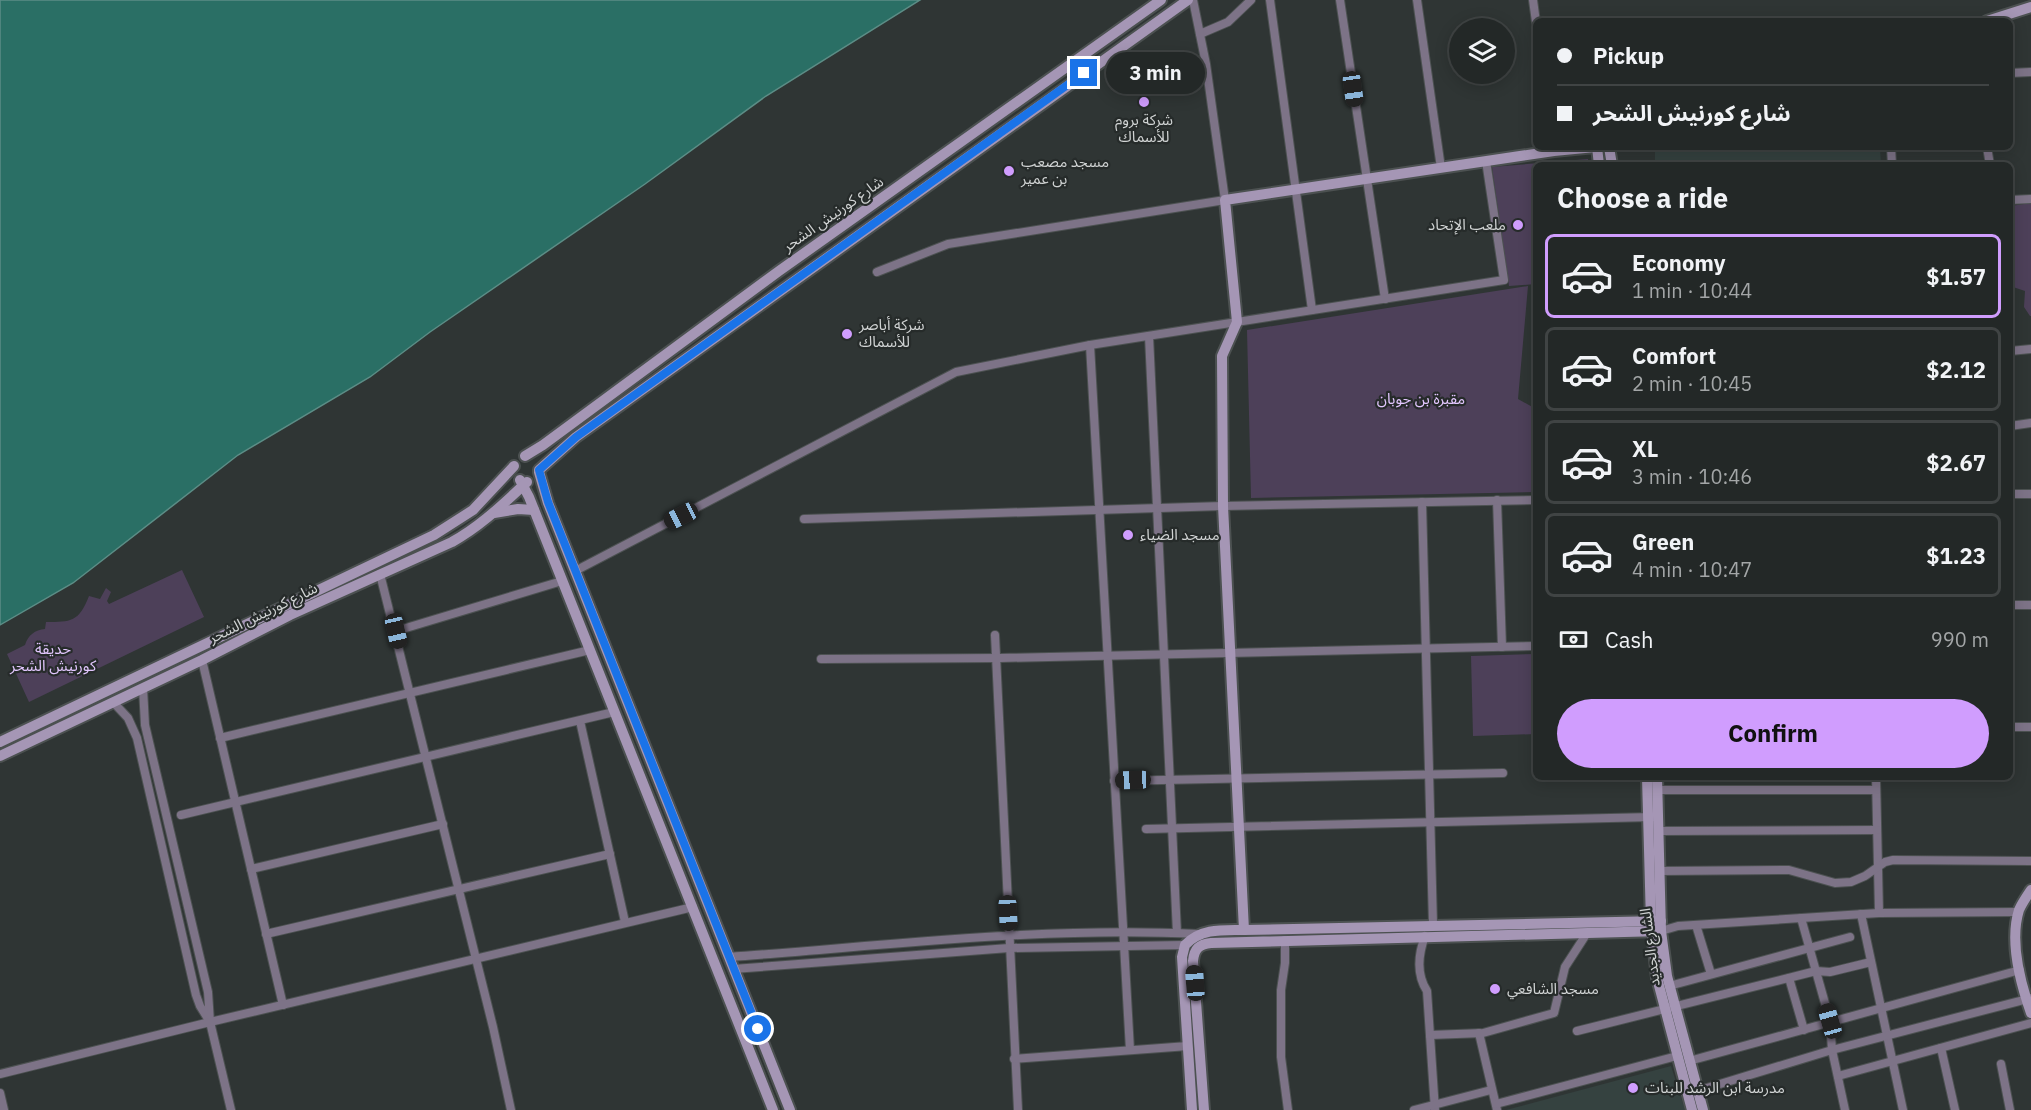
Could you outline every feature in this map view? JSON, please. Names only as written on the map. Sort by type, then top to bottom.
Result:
[{"type":"street","name":"شارع كورنيش الشحر","points":[[525,456],[779,271],[1161,0]]},
{"type":"street","name":"شارع كورنيش الشحر","points":[[539,471],[576,437],[1188,0]]},
{"type":"street","points":[[1193,0],[1206,64],[1225,200],[1237,322],[1222,356],[1223,506],[1244,930]]},
{"type":"street","points":[[1200,34],[1228,22],[1251,0]]},
{"type":"street","points":[[1270,0],[1312,310]]},
{"type":"street","points":[[1340,0],[1385,298]]},
{"type":"street","points":[[1417,0],[1441,168]]},
{"type":"street","points":[[1533,0],[1535,18]]},
{"type":"street","points":[[1997,18],[2031,6]]},
{"type":"street","points":[[2003,18],[2031,12]]},
{"type":"street","points":[[1058,72],[1067,85]]},
{"type":"street","points":[[2013,73],[2031,72]]},
{"type":"street","points":[[877,272],[948,243],[1548,150]]},
{"type":"street","points":[[575,571],[957,372],[1090,345],[1504,280],[1486,161]]},
{"type":"street","points":[[2013,200],[2031,199]]},
{"type":"street","points":[[779,271],[791,283]]},
{"type":"street","points":[[1149,336],[1177,933]]},
{"type":"street","points":[[1090,345],[1130,1050]]},
{"type":"street","points":[[2013,351],[2031,349]]},
{"type":"street","points":[[2013,426],[2031,423]]},
{"type":"street","points":[[773,1110],[523,482],[514,474],[514,466],[518,459],[525,456],[535,460],[548,502],[575,571],[790,1110]]},
{"type":"street","name":"شارع كورنيش الشحر","points":[[0,756],[202,660],[287,611],[447,528],[484,500],[514,466]]},
{"type":"street","points":[[523,482],[535,478],[539,471]]},
{"type":"street","name":"شارع كورنيش الشحر","points":[[0,742],[287,611],[380,574],[462,536],[494,513],[523,482]]},
{"type":"street","points":[[2013,495],[2031,494]]},
{"type":"street","points":[[1497,500],[1502,647]]},
{"type":"street","points":[[804,519],[1158,507],[1533,500]]},
{"type":"street","points":[[1422,502],[1433,925]]},
{"type":"street","points":[[494,513],[510,509],[534,510]]},
{"type":"street","points":[[380,574],[493,1027],[511,1110]]},
{"type":"street","points":[[396,631],[562,581]]},
{"type":"street","points":[[2013,605],[2031,605]]},
{"type":"street","points":[[995,635],[1018,1110]]},
{"type":"street","points":[[821,659],[1533,646]]},
{"type":"street","points":[[220,738],[590,650]]},
{"type":"street","points":[[202,660],[283,1005]]},
{"type":"street","points":[[143,688],[145,725],[208,992],[210,1022],[231,1110]]},
{"type":"street","points":[[113,702],[128,718],[137,738],[196,995],[210,1022]]},
{"type":"street","points":[[181,815],[614,712]]},
{"type":"street","points":[[580,721],[625,922]]},
{"type":"street","points":[[2013,727],[2031,727]]},
{"type":"street","points":[[1114,781],[1503,773]]},
{"type":"street","name":"الشارع الجديد","points":[[1647,780],[1653,818],[1657,978],[1689,1060],[1703,1110]]},
{"type":"street","name":"الشارع الجديد","points":[[1657,780],[1653,818],[1658,831],[1659,871],[1656,926],[1669,986],[1669,1008],[1677,1056],[1692,1110]]},
{"type":"street","points":[[1876,780],[1880,912]]},
{"type":"street","points":[[1657,790],[1876,790]]},
{"type":"street","points":[[1146,829],[1653,818]]},
{"type":"street","points":[[251,869],[442,824]]},
{"type":"street","points":[[1658,831],[1877,830]]},
{"type":"street","points":[[266,934],[610,854]]},
{"type":"street","points":[[1659,871],[1789,870],[1835,883],[1851,882],[1885,862],[1893,860],[2031,861]]},
{"type":"street","points":[[2031,890],[2019,912],[2015,930],[2020,970],[2031,1013]]},
{"type":"street","points":[[0,1074],[693,907]]},
{"type":"street","points":[[729,957],[1009,936],[1123,932],[1199,934],[1212,931],[1433,925],[1678,926],[1880,912],[2019,912]]},
{"type":"street","points":[[1861,914],[1903,1110]]},
{"type":"street","points":[[1800,918],[1830,1021],[1832,1050],[1845,1110]]},
{"type":"street","points":[[1696,924],[1711,974]]},
{"type":"street","points":[[1204,1110],[1193,962],[1194,951],[1201,945],[1211,942],[1587,933],[1656,926]]},
{"type":"street","points":[[1430,1035],[1479,1033],[1554,1013],[1565,967],[1587,933]]},
{"type":"street","points":[[1192,1110],[1182,957],[1185,945],[1199,934]]},
{"type":"street","points":[[1425,936],[1419,953],[1420,980],[1427,991],[1435,1107]]},
{"type":"street","points":[[1669,986],[1850,938]]},
{"type":"street","points":[[1284,940],[1286,963],[1281,990],[1281,1057],[1288,1110]]},
{"type":"street","points":[[733,969],[1009,948],[1185,945]]},
{"type":"street","points":[[1576,1031],[1816,971],[1830,972],[1871,962]]},
{"type":"street","points":[[1689,1060],[2020,970]]},
{"type":"street","points":[[1789,978],[1804,1030]]},
{"type":"street","points":[[1698,1091],[1832,1050],[2029,999]]},
{"type":"street","points":[[1838,1076],[2031,1023]]},
{"type":"street","points":[[1479,1033],[1496,1107],[1677,1056]]},
{"type":"street","points":[[1014,1059],[1188,1046]]},
{"type":"street","points":[[1941,1048],[1955,1110]]},
{"type":"street","points":[[2001,1064],[2010,1110]]},
{"type":"street","points":[[1414,1110],[1435,1107],[1491,1090]]},
{"type":"street","points":[[0,1093],[4,1110]]},
{"type":"shaded area","points":[[0,0],[920,0],[766,96],[645,184],[430,332],[370,377],[238,455],[73,583],[0,625]]},
{"type":"shaded area","points":[[1655,150],[1880,150],[1881,162],[1655,162]]},
{"type":"shaded area","name":"مدرسة ابن الرشد للبنات","points":[[1671,1066],[1685,1110],[1506,1110]]},
{"type":"green space","name":"ملعب الإتحاد","points":[[1588,159],[1588,162],[1552,162]]},
{"type":"green space","name":"ملعب الإتحاد","points":[[1533,164],[1533,284],[1509,286],[1492,167]]},
{"type":"green space","points":[[2031,203],[2031,316],[2024,307],[2025,291],[2013,287],[2013,206]]},
{"type":"green space","name":"مقبرة بن جوبان","points":[[1528,286],[1518,399],[1533,407],[1533,492],[1251,498],[1247,330]]},
{"type":"green space","name":"حديقة كورنيش الشحر","points":[[182,570],[204,617],[29,702],[7,654],[25,645],[32,634],[45,629],[46,622],[68,621],[78,616],[89,596],[100,599],[106,588],[111,592],[107,601],[109,604]]},
{"type":"green space","points":[[1533,654],[1533,734],[1473,736],[1471,656]]},
{"type":"place","name":"شركة بروم للأسماك","points":[[1144,102]]},
{"type":"place","name":"مسجد مصعب بن عمير","points":[[1009,171]]},
{"type":"place","name":"ملعب الإتحاد","points":[[1518,225]]},
{"type":"place","name":"شركة أباصر للأسماك","points":[[847,334]]},
{"type":"place","name":"مسجد الضياء","points":[[1128,535]]},
{"type":"place","name":"مسجد الشافعي","points":[[1495,989]]},
{"type":"place","name":"مدرسة ابن الرشد للبنات","points":[[1633,1088]]},
{"type":"route","points":[[758,1029],[538,472],[576,437],[1084,73]]}]
